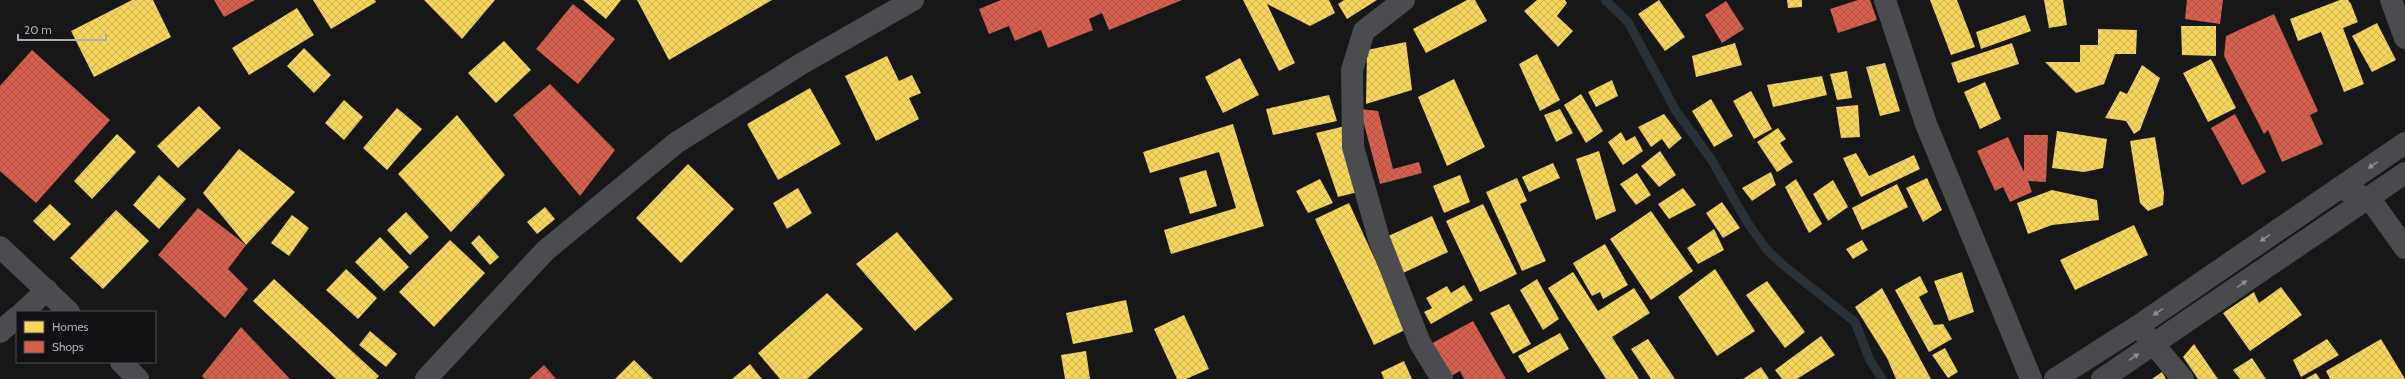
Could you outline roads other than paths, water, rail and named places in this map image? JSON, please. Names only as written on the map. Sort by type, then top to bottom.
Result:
[{"type":"street","points":[[426,379],[545,252],[676,143],[801,64],[913,0]]},
{"type":"street","points":[[1404,0],[1364,31],[1352,70],[1353,147],[1379,239],[1420,343],[1442,379]]},
{"type":"street","points":[[1885,0],[1926,124],[2031,379]]},
{"type":"street","points":[[2391,0],[2405,38]]},
{"type":"street","points":[[2055,379],[2138,326],[2405,143]]},
{"type":"street","points":[[2102,379],[2370,199],[2405,173]]},
{"type":"street","points":[[2339,188],[2370,199],[2405,248]]},
{"type":"street","points":[[0,247],[69,311]]},
{"type":"street","points":[[24,311],[47,290]]},
{"type":"street","points":[[0,332],[16,318]]},
{"type":"street","points":[[2138,326],[2183,379]]},
{"type":"street","points":[[122,363],[138,379]]},
{"type":"waterway","points":[[1605,0],[1628,22],[1676,111],[1711,159],[1747,222],[1767,250],[1783,265],[1855,322],[1870,360],[1882,379]]}]
